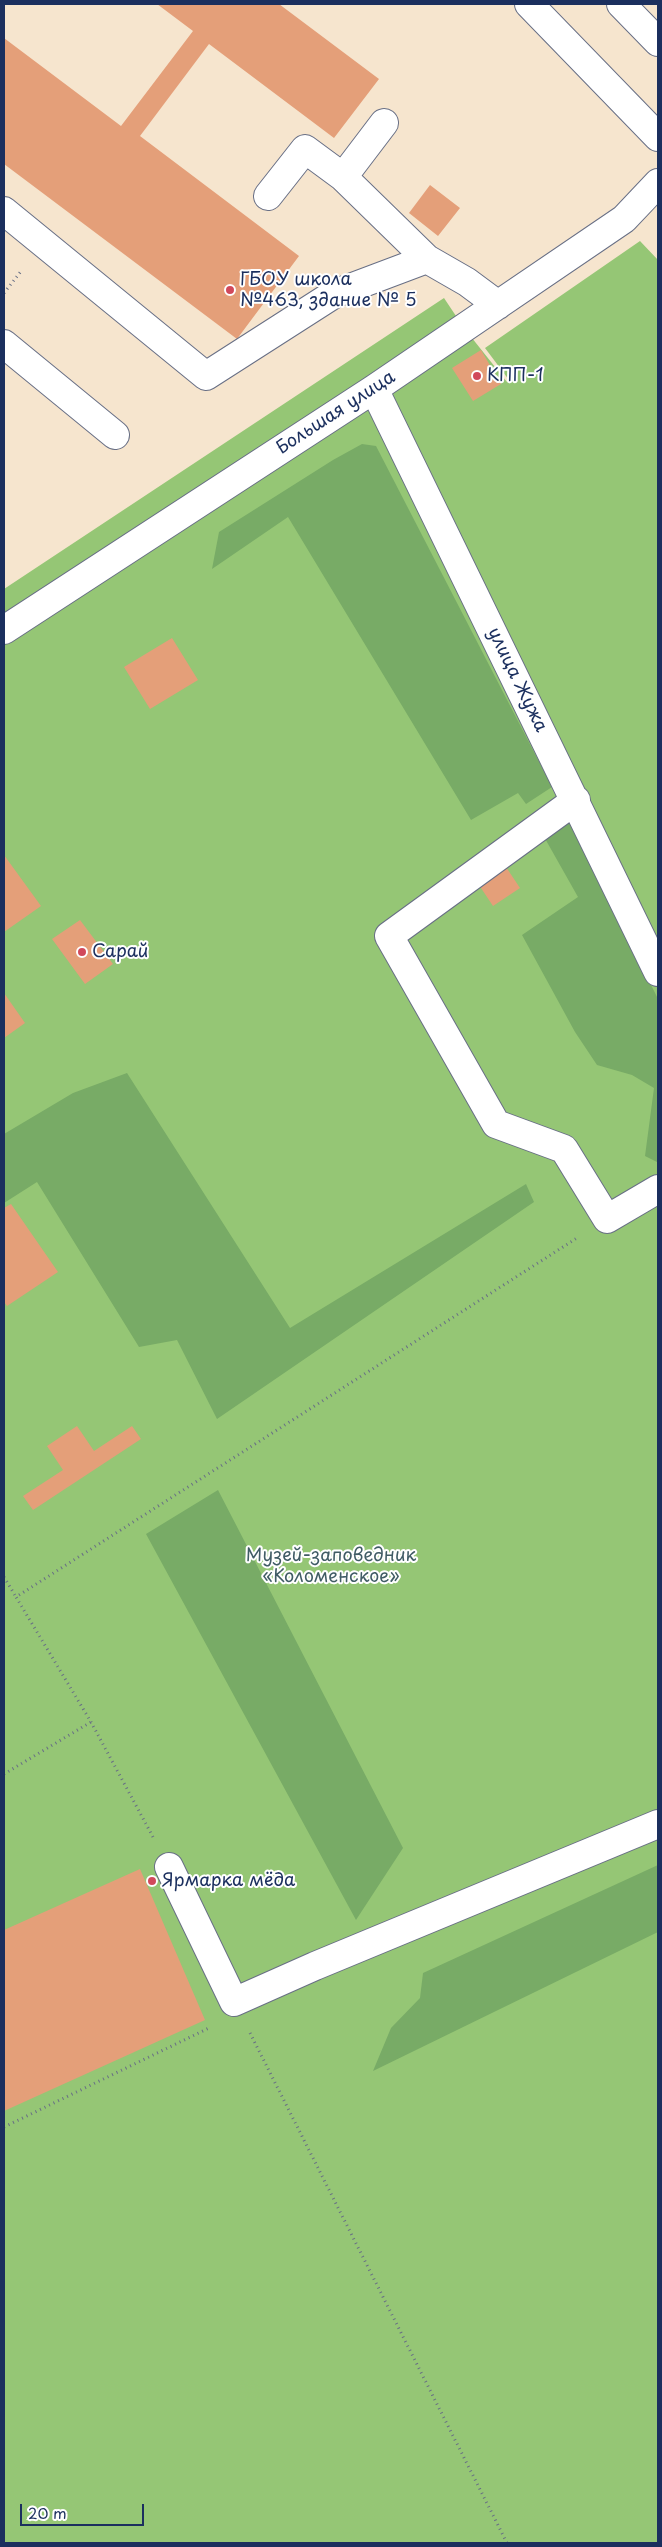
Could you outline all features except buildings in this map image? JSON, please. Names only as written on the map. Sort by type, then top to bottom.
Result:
[{"type":"street","points":[[529,4],[658,137]]},
{"type":"street","points":[[621,4],[658,42]]},
{"type":"street","points":[[343,176],[384,122]]},
{"type":"street","points":[[268,196],[305,149],[343,176],[427,259],[467,282],[498,305]]},
{"type":"street","name":"Большая улица","points":[[4,630],[374,389],[624,219],[658,183]]},
{"type":"street","points":[[4,211],[206,376],[334,294],[427,259]]},
{"type":"street","points":[[4,344],[115,435]]},
{"type":"street","name":"улица Жужа","points":[[374,389],[576,800],[658,972]]},
{"type":"street","points":[[576,800],[389,936],[496,1124],[564,1149],[607,1218],[658,1189]]},
{"type":"street","points":[[169,1867],[234,2002],[315,1966],[658,1824]]},
{"type":"path","points":[[16,1597],[607,1218]]},
{"type":"path","points":[[4,1577],[91,1722],[169,1867]]},
{"type":"path","points":[[4,1774],[91,1722]]},
{"type":"path","points":[[4,2127],[215,2024],[234,2002],[507,2543]]},
{"type":"green space","name":"Музей-заповедник «Коломенское»","points":[[640,241],[658,260],[658,2543],[4,2543],[4,589],[444,298],[464,328],[507,382],[509,380],[485,348]]},
{"type":"green space","points":[[362,444],[376,446],[552,787],[526,804],[518,793],[471,820],[288,517],[212,569],[219,532],[333,460]]},
{"type":"green space","points":[[570,821],[658,999],[657,1162],[645,1156],[654,1088],[632,1075],[597,1065],[575,1032],[522,935],[578,897],[543,835]]},
{"type":"green space","points":[[127,1073],[290,1328],[526,1184],[534,1202],[217,1419],[177,1340],[139,1347],[37,1182],[4,1203],[4,1134],[73,1093]]},
{"type":"green space","points":[[218,1490],[403,1848],[356,1920],[146,1534]]},
{"type":"green space","points":[[658,1865],[658,1932],[373,2071],[391,2028],[420,1998],[423,1973]]},
{"type":"place","name":"ГБОУ школа №463, здание № 5","points":[[230,290]]},
{"type":"place","name":"КПП-1","points":[[477,376]]},
{"type":"place","name":"Сарай","points":[[82,952]]},
{"type":"place","name":"Ярмарка мёда","points":[[152,1881]]}]
